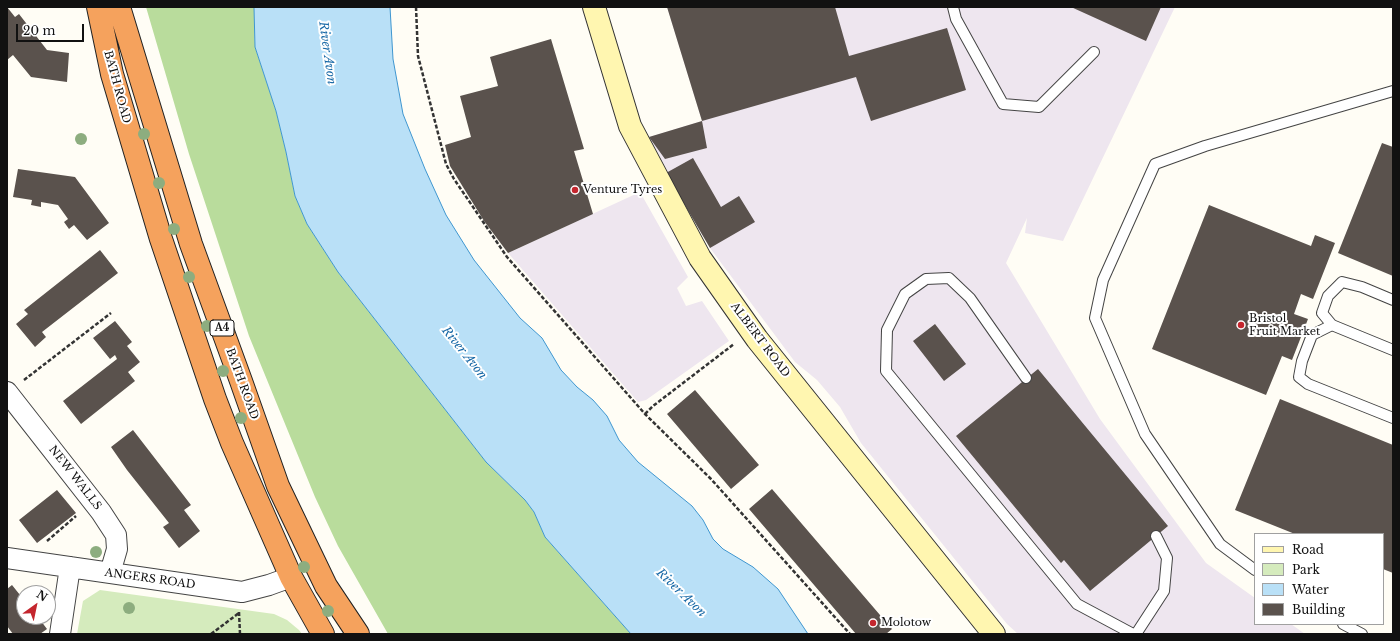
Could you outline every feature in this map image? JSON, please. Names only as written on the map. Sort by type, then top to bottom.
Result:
[{"type":"highway","name":"BATH ROAD","points":[[98,7],[112,74],[168,260],[215,399],[291,577],[323,634]]},
{"type":"highway","name":"BATH ROAD","points":[[119,7],[191,244],[278,486],[326,586],[358,634]]},
{"type":"street","name":"ALBERT ROAD","points":[[594,7],[630,126],[700,258],[750,329],[994,634]]},
{"type":"street","name":"NEW WALLS","points":[[12,388],[116,535],[117,549],[110,573]]},
{"type":"street","name":"ANGERS ROAD","points":[[7,558],[242,592],[269,585],[291,577]]},
{"type":"street","points":[[60,634],[70,567]]},
{"type":"lane","points":[[953,7],[956,19],[1003,104],[1039,107],[1094,52]]},
{"type":"lane","points":[[1254,569],[1220,544],[1145,434],[1095,318],[1103,280],[1155,164],[1205,146],[1393,91]]},
{"type":"lane","points":[[1026,378],[970,298],[949,278],[926,279],[905,294],[888,330],[886,371],[1077,604],[1134,634],[1164,591],[1167,558],[1156,536]]},
{"type":"lane","points":[[1393,300],[1362,287],[1342,282],[1328,296],[1322,313],[1332,325],[1393,350]]},
{"type":"lane","points":[[1332,325],[1312,335],[1302,361],[1299,377],[1308,384],[1393,418]]},
{"type":"lane","points":[[1345,625],[1362,634]]},
{"type":"path","points":[[416,7],[418,56],[446,164],[454,179],[507,257],[645,414],[711,479],[850,634]]},
{"type":"path","points":[[12,388],[111,313]]},
{"type":"path","points":[[645,414],[653,406],[729,348],[750,329]]},
{"type":"path","points":[[42,546],[77,516]]},
{"type":"path","points":[[211,634],[239,613]]},
{"type":"shaded area","points":[[667,7],[1175,7],[1063,241],[1025,233],[1027,218],[1006,263],[1100,419],[1206,563],[1254,597],[1254,625],[1292,625],[1305,634],[1018,634],[1007,624],[861,443],[840,407],[817,380],[795,362],[710,248],[649,137],[702,121]]},
{"type":"shaded area","points":[[640,192],[688,277],[677,288],[686,306],[702,301],[729,341],[646,400],[638,402],[508,253]]},
{"type":"green space","points":[[146,7],[254,7],[255,47],[276,111],[295,196],[307,224],[338,272],[486,462],[525,500],[534,512],[545,537],[631,634],[388,634],[338,546],[315,497],[249,336],[189,154]]},
{"type":"green space","points":[[100,590],[274,614],[287,620],[302,634],[77,634],[83,601]]},
{"type":"water","name":"River Avon","points":[[254,7],[390,7],[393,59],[403,114],[425,169],[446,215],[474,260],[520,318],[542,338],[561,370],[577,387],[593,400],[607,416],[619,440],[638,462],[692,506],[703,520],[713,539],[723,549],[753,567],[778,589],[808,634],[631,634],[545,537],[534,512],[525,500],[486,462],[338,272],[307,224],[295,196],[276,111],[255,47]]},
{"type":"building","points":[[7,7],[15,17],[19,14],[47,50],[69,53],[67,82],[31,77],[13,55],[7,60]]},
{"type":"building","points":[[667,7],[835,7],[849,56],[947,28],[966,90],[871,121],[856,77],[702,121]]},
{"type":"building","points":[[1071,7],[1161,7],[1146,41]]},
{"type":"building","points":[[551,39],[584,149],[574,151],[593,214],[508,253],[484,221],[450,166],[445,145],[471,137],[460,96],[498,86],[490,57]]},
{"type":"building","points":[[702,121],[707,148],[665,159],[649,137]]},
{"type":"building","points":[[1382,143],[1393,147],[1393,276],[1338,253]]},
{"type":"building","points":[[693,158],[721,207],[739,196],[755,222],[710,248],[666,173]]},
{"type":"building","points":[[18,169],[75,177],[109,223],[87,240],[74,225],[69,229],[64,222],[68,219],[58,205],[41,202],[41,207],[31,205],[32,200],[13,197]]},
{"type":"building","points":[[1209,205],[1311,246],[1315,235],[1335,243],[1313,299],[1301,294],[1294,314],[1308,319],[1292,360],[1282,356],[1266,395],[1152,349]]},
{"type":"building","points":[[100,250],[118,273],[42,332],[46,337],[35,347],[16,324],[28,314],[24,310]]},
{"type":"building","points":[[115,321],[132,342],[127,346],[140,362],[128,372],[135,381],[81,424],[63,401],[117,359],[115,355],[110,359],[93,338]]},
{"type":"building","points":[[935,324],[966,364],[944,381],[913,341]]},
{"type":"building","points":[[1038,369],[1168,526],[1090,591],[1064,560],[1061,563],[956,436]]},
{"type":"building","points":[[695,390],[759,465],[731,489],[667,414]]},
{"type":"building","points":[[1280,399],[1393,445],[1393,573],[1384,569],[1384,533],[1292,533],[1235,510]]},
{"type":"building","points":[[133,430],[191,505],[184,510],[200,531],[179,548],[163,527],[169,523],[127,470],[111,447]]},
{"type":"building","points":[[772,489],[892,629],[886,634],[856,634],[749,509]]},
{"type":"building","points":[[57,490],[76,513],[37,543],[19,520]]},
{"type":"building","points":[[12,585],[16,590],[16,625],[44,625],[47,629],[40,634],[13,634],[7,626],[7,589]]},
{"type":"place","name":"Venture Tyres","points":[[575,190]]},
{"type":"place","name":"Bristol Fruit Market","points":[[1241,325]]},
{"type":"place","name":"Molotow","points":[[873,623]]}]
